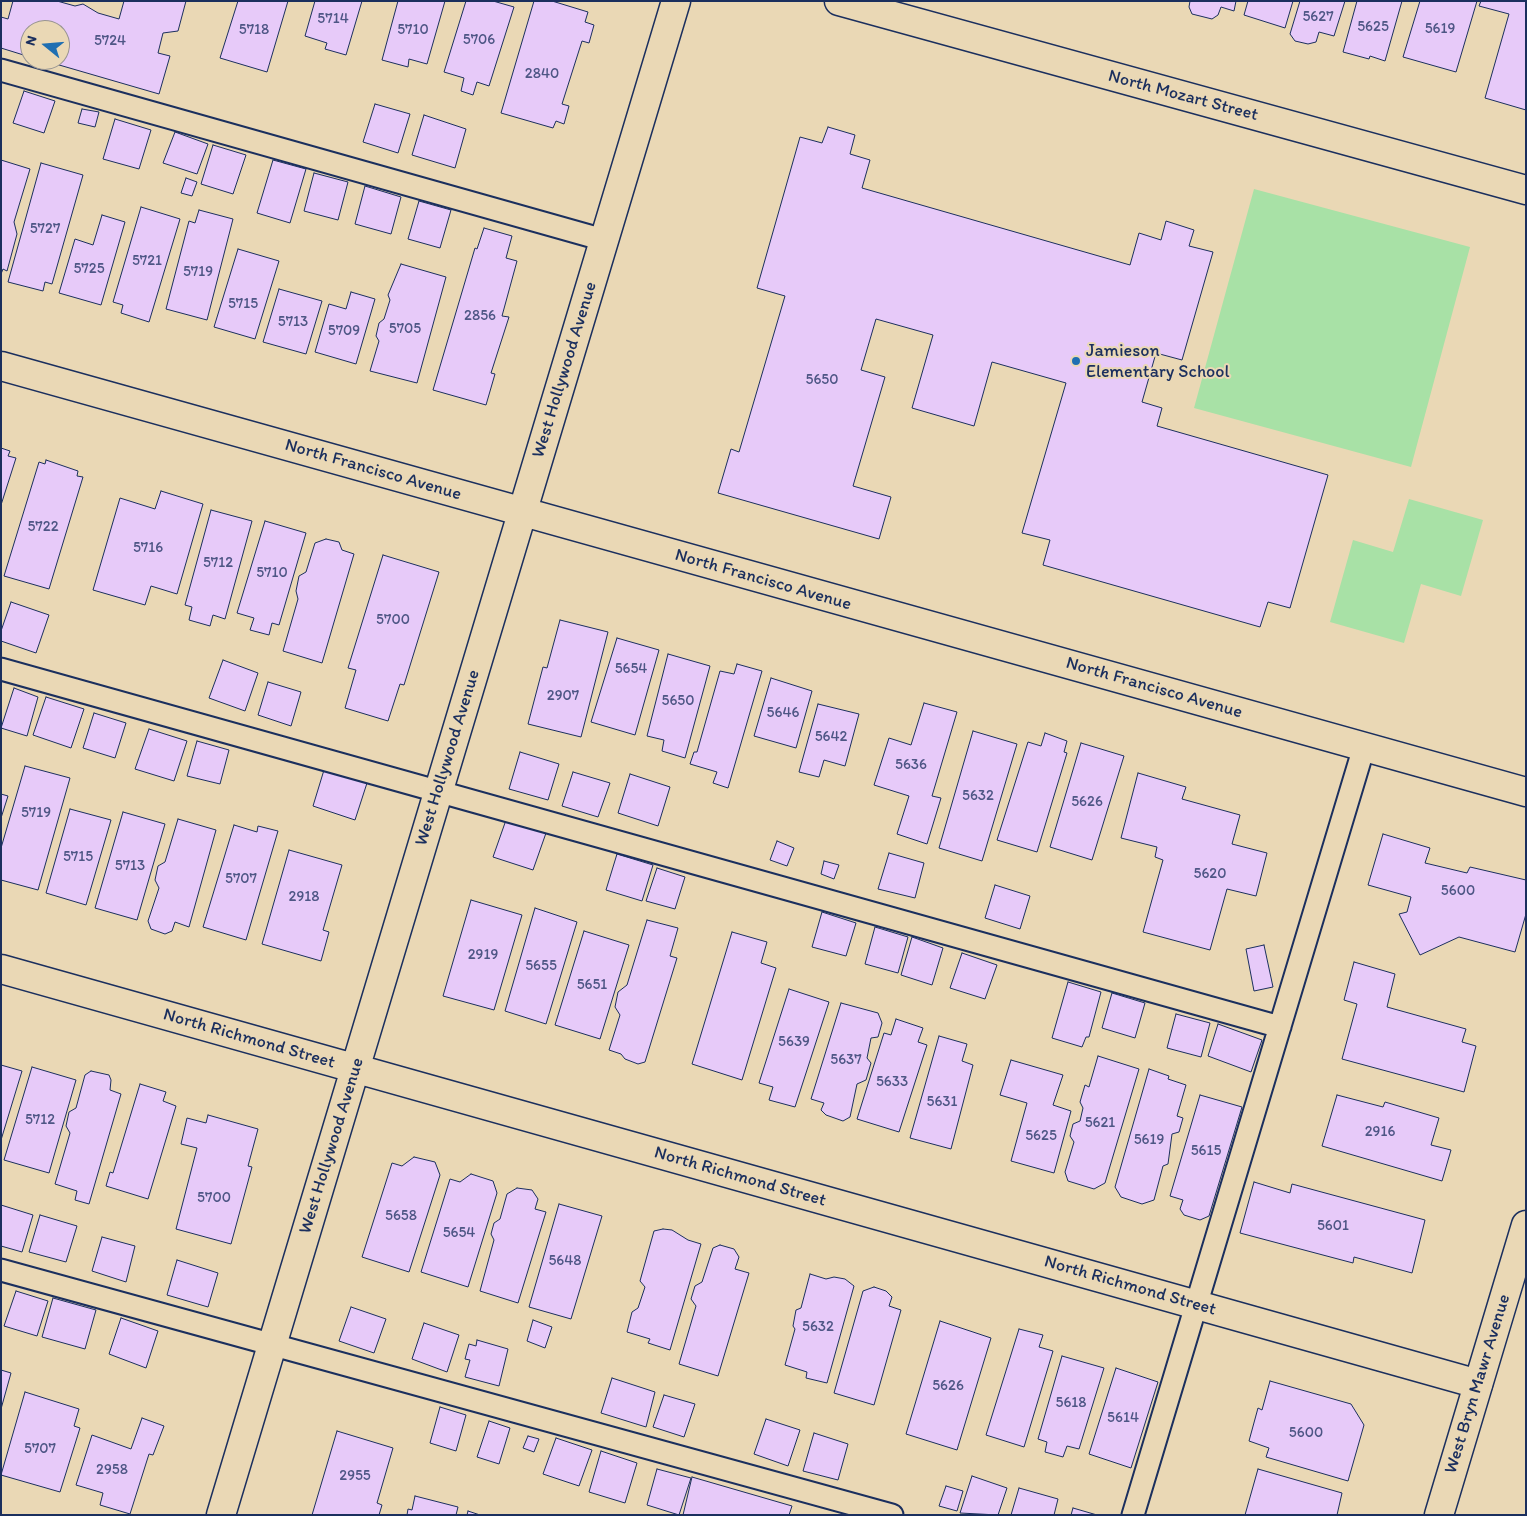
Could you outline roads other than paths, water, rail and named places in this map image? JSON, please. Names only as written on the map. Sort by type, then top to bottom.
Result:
[{"type":"street","name":"West Hollywood Avenue","points":[[221,1515],[676,1]]},
{"type":"street","name":"North Mozart Street","points":[[839,1],[1526,190]]},
{"type":"street","name":"North Francisco Avenue","points":[[1,366],[1526,792]]},
{"type":"street","name":"North Richmond Street","points":[[1,969],[1478,1384]]},
{"type":"street","name":"West Bryn Mawr Avenue","points":[[1439,1515],[1526,1225]]},
{"type":"lane","points":[[1,70],[604,240]]},
{"type":"lane","points":[[1,669],[1280,1026]]},
{"type":"lane","points":[[1133,1515],[1364,747]]},
{"type":"lane","points":[[1,1270],[892,1515]]},
{"type":"place","name":"Jamieson Elementary School","points":[[1076,361]]}]
